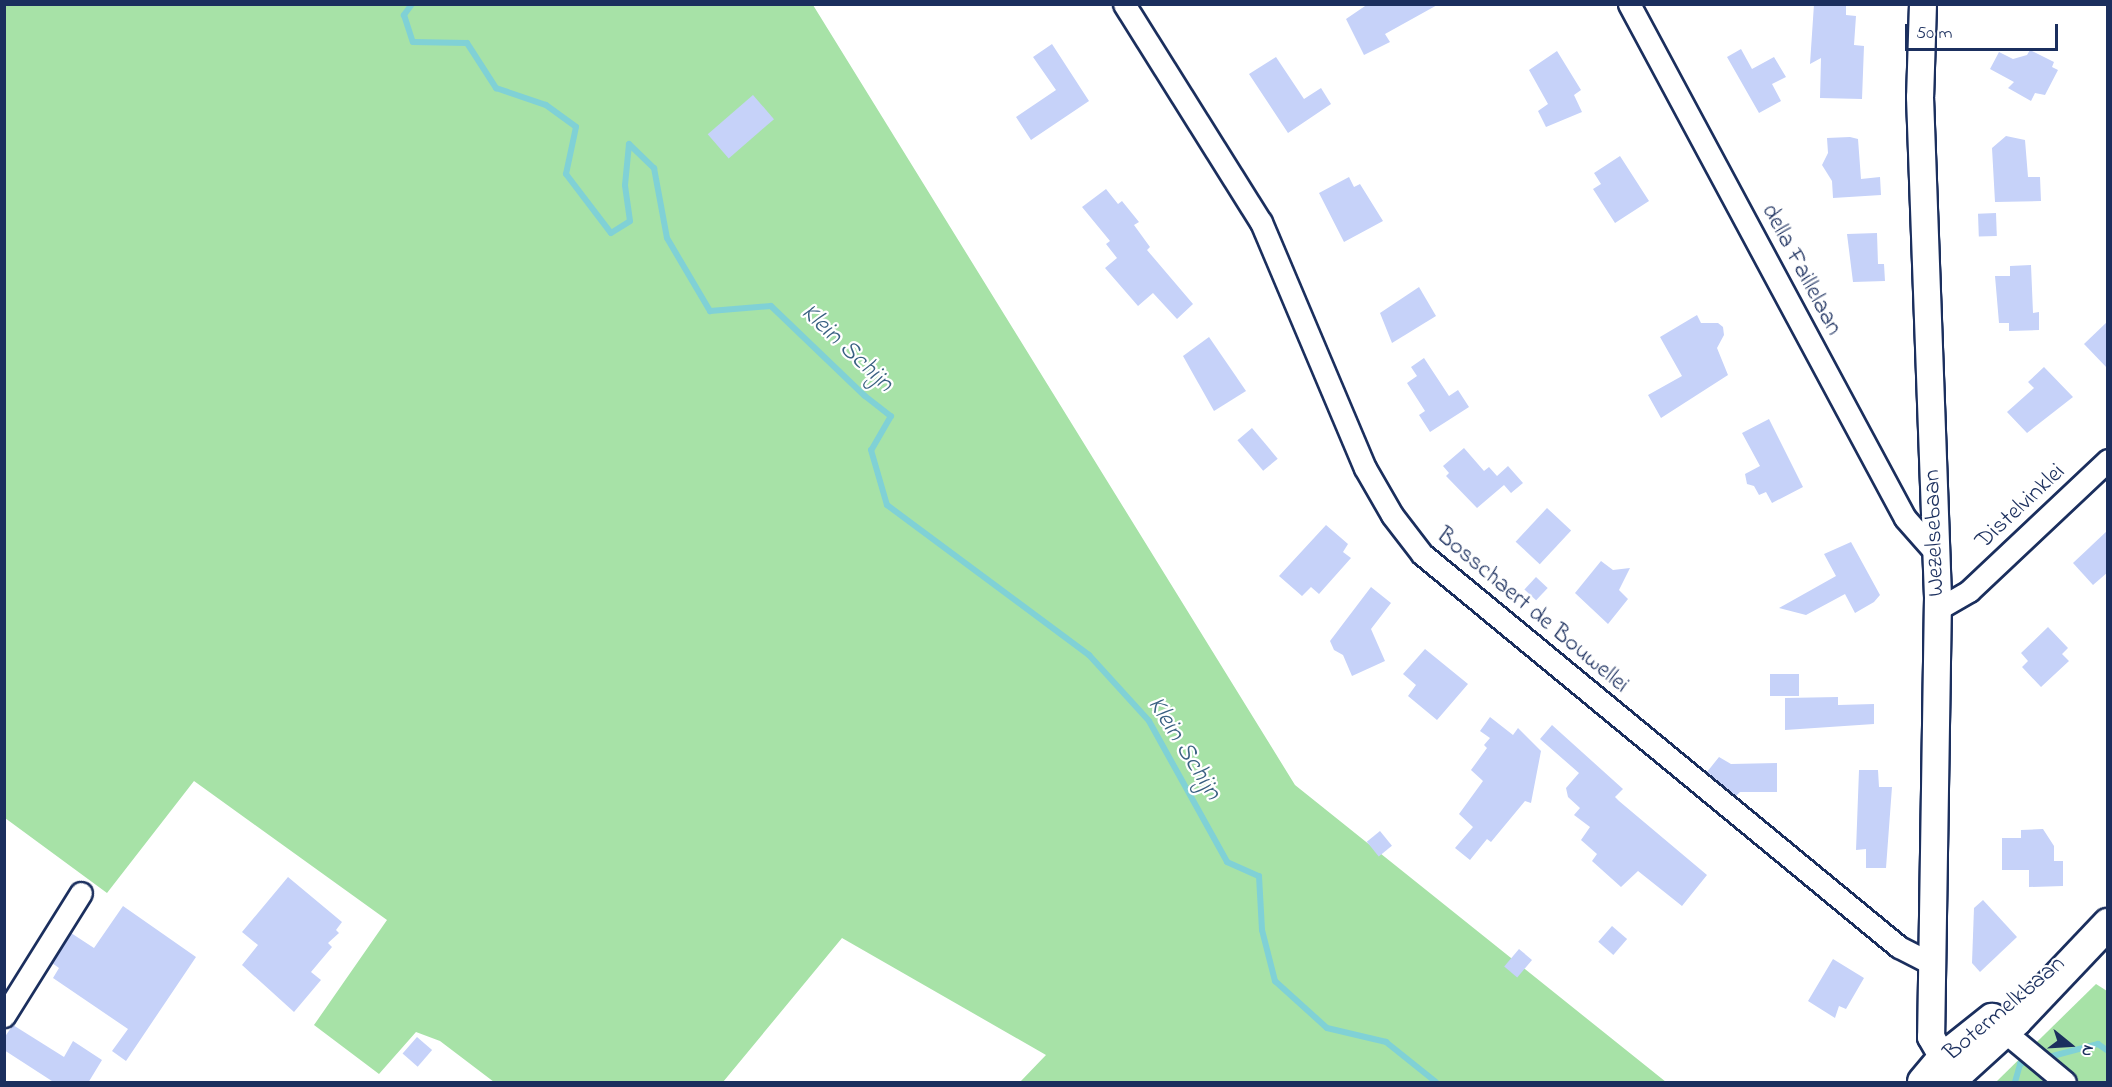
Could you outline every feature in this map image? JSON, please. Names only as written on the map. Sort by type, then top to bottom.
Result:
[{"type":"main road","name":"Botermelkbaan","points":[[1923,1083],[1946,1070],[2099,932]]},
{"type":"street","name":"Bosschaert de Bouwellei","points":[[1124,4],[1261,222],[1365,468],[1392,515],[1422,554],[1899,947],[1930,963]]},
{"type":"street","name":"della Faillelaan","points":[[1629,4],[1905,518],[1936,554]]},
{"type":"street","name":"Wezelsebaan","points":[[1923,4],[1920,96],[1938,609],[1930,963],[1931,1037],[1946,1070]]},
{"type":"street","name":"Distelvinklei","points":[[1938,609],[1969,591],[2108,460]]},
{"type":"street","points":[[4,1016],[81,893]]},
{"type":"street","points":[[1997,1026],[2065,1083]]},
{"type":"green space","points":[[5,5],[813,5],[1295,785],[1666,1082],[1020,1082],[1046,1055],[842,938],[723,1082],[494,1082],[440,1041],[416,1032],[379,1074],[314,1025],[387,920],[194,781],[107,893],[5,818]]},
{"type":"green space","points":[[2096,984],[2107,991],[2107,1082],[1996,1082]]},
{"type":"building","points":[[1368,4],[1439,4],[1385,34],[1390,42],[1364,55],[1346,19]]},
{"type":"building","points":[[1814,4],[1846,4],[1846,15],[1856,16],[1854,45],[1864,46],[1862,99],[1820,98],[1821,58],[1810,64]]},
{"type":"building","points":[[1052,44],[1089,101],[1031,140],[1016,117],[1056,90],[1033,57]]},
{"type":"building","points":[[1741,49],[1752,69],[1774,57],[1786,77],[1772,84],[1781,101],[1759,113],[1727,57]]},
{"type":"building","points":[[2030,50],[2054,62],[2052,67],[2058,70],[2045,95],[2035,93],[2031,101],[2008,88],[2014,82],[1990,69],[1999,52],[2013,59],[2027,55]]},
{"type":"building","points":[[1557,51],[1581,90],[1574,95],[1582,112],[1546,127],[1538,111],[1548,104],[1529,70]]},
{"type":"building","points":[[1276,57],[1304,99],[1321,88],[1331,104],[1288,133],[1249,74]]},
{"type":"building","points":[[753,95],[774,119],[729,159],[708,134]]},
{"type":"building","points":[[2006,136],[2025,140],[2028,177],[2040,177],[2041,201],[1995,202],[1992,148]]},
{"type":"building","points":[[1827,138],[1858,139],[1861,179],[1880,177],[1881,195],[1833,198],[1832,181],[1822,165],[1828,153]]},
{"type":"building","points":[[1620,156],[1649,201],[1615,223],[1593,189],[1601,184],[1594,173]]},
{"type":"building","points":[[1349,177],[1354,187],[1360,184],[1383,221],[1344,242],[1319,193]]},
{"type":"building","points":[[1106,189],[1118,204],[1122,201],[1139,222],[1134,225],[1150,247],[1147,250],[1193,304],[1177,319],[1153,293],[1138,306],[1105,268],[1117,258],[1106,244],[1110,241],[1082,207]]},
{"type":"building","points":[[1996,213],[1997,236],[1979,237],[1978,214]]},
{"type":"building","points":[[1877,233],[1878,264],[1884,264],[1885,281],[1853,282],[1847,234]]},
{"type":"building","points":[[2031,265],[2033,313],[2039,312],[2039,330],[2009,331],[2009,323],[1999,323],[1995,276],[2010,276],[2010,266]]},
{"type":"building","points":[[1419,287],[1436,316],[1392,343],[1380,313]]},
{"type":"building","points":[[1697,315],[1701,323],[1718,323],[1723,327],[1724,335],[1717,348],[1728,375],[1661,418],[1648,395],[1682,376],[1660,337]]},
{"type":"building","points":[[2108,321],[2108,369],[2084,344]]},
{"type":"building","points":[[1209,337],[1246,391],[1214,411],[1183,356]]},
{"type":"building","points":[[1424,358],[1449,396],[1458,390],[1469,407],[1430,432],[1419,415],[1425,411],[1407,383],[1417,376],[1411,367]]},
{"type":"building","points":[[2044,367],[2073,397],[2027,433],[2007,412],[2034,388],[2028,382]]},
{"type":"building","points":[[1769,419],[1803,487],[1772,503],[1766,492],[1759,495],[1754,486],[1747,484],[1745,474],[1760,466],[1742,433]]},
{"type":"building","points":[[1252,428],[1278,459],[1263,471],[1237,440]]},
{"type":"building","points":[[1464,448],[1484,471],[1489,467],[1497,476],[1508,466],[1523,483],[1511,493],[1504,485],[1477,508],[1446,476],[1449,473],[1443,466]]},
{"type":"building","points":[[1547,508],[1571,531],[1540,564],[1516,542]]},
{"type":"building","points":[[1326,525],[1348,544],[1343,552],[1351,558],[1319,594],[1311,587],[1302,596],[1279,576]]},
{"type":"building","points":[[2108,530],[2108,572],[2093,585],[2073,563]]},
{"type":"building","points":[[1851,542],[1880,595],[1874,602],[1855,613],[1845,594],[1806,615],[1779,608],[1836,576],[1824,554]]},
{"type":"building","points":[[1601,561],[1613,570],[1630,568],[1619,590],[1628,599],[1608,624],[1575,593]]},
{"type":"building","points":[[1536,577],[1548,588],[1536,600],[1524,589]]},
{"type":"building","points":[[1371,587],[1391,603],[1371,629],[1385,661],[1352,676],[1343,655],[1334,650],[1330,641]]},
{"type":"building","points":[[2048,627],[2068,648],[2062,654],[2069,661],[2041,687],[2022,667],[2028,661],[2021,653]]},
{"type":"building","points":[[1425,649],[1468,684],[1437,720],[1408,696],[1416,685],[1403,674]]},
{"type":"building","points":[[1770,674],[1799,674],[1799,696],[1770,696]]},
{"type":"building","points":[[1838,697],[1838,705],[1874,704],[1874,724],[1785,730],[1785,698]]},
{"type":"building","points":[[1490,717],[1513,735],[1518,728],[1541,751],[1531,803],[1525,801],[1491,842],[1487,839],[1470,860],[1455,848],[1473,827],[1459,814],[1483,781],[1471,770],[1487,748],[1484,745],[1490,738],[1480,731]]},
{"type":"building","points":[[1552,725],[1623,789],[1615,797],[1619,801],[1707,875],[1682,906],[1638,871],[1621,887],[1592,861],[1597,854],[1581,840],[1590,827],[1574,815],[1580,808],[1568,797],[1566,788],[1579,773],[1540,739]]},
{"type":"building","points":[[1719,757],[1731,764],[1777,763],[1777,792],[1740,792],[1736,796],[1707,772]]},
{"type":"building","points":[[1859,770],[1878,770],[1879,787],[1892,787],[1886,868],[1866,868],[1866,849],[1856,850]]},
{"type":"building","points":[[2043,829],[2054,846],[2054,861],[2063,861],[2063,886],[2029,887],[2029,870],[2002,870],[2002,838],[2021,838],[2021,830]]},
{"type":"building","points":[[1380,831],[1392,846],[1379,856],[1367,842]]},
{"type":"building","points":[[288,877],[342,922],[336,930],[339,933],[328,943],[332,947],[311,972],[321,980],[294,1012],[242,965],[258,945],[242,932]]},
{"type":"building","points":[[1983,900],[2017,937],[1980,972],[1972,963],[1974,908]]},
{"type":"building","points":[[123,906],[196,957],[126,1061],[112,1051],[128,1029],[53,978],[59,968],[52,963],[71,933],[94,948]]},
{"type":"building","points":[[1612,926],[1627,939],[1613,955],[1598,942]]},
{"type":"building","points":[[1519,949],[1532,960],[1517,978],[1504,967]]},
{"type":"building","points":[[1833,959],[1864,978],[1846,1009],[1839,1006],[1835,1018],[1808,1001]]},
{"type":"building","points":[[13,1025],[64,1057],[73,1041],[102,1060],[88,1083],[55,1083],[4,1050],[4,1038]]},
{"type":"building","points":[[417,1037],[432,1050],[418,1067],[403,1054]]},
{"type":"waterway","name":"Klein Schijn","points":[[412,4],[404,15],[413,42],[467,43],[496,88],[546,105],[576,127],[566,174],[611,233],[630,221],[625,185],[629,144],[654,168],[667,238],[710,311],[771,306],[865,396],[891,416],[871,450],[887,505],[1089,655],[1149,721],[1227,862],[1259,876],[1262,930],[1275,981],[1327,1028],[1386,1042],[1436,1082]]},
{"type":"waterway","name":"Klein Schijn","points":[[2045,1058],[2098,1044],[2108,1051]]},
{"type":"waterway","name":"Klein Schijn","points":[[2015,1082],[2020,1064],[2027,1062]]}]
